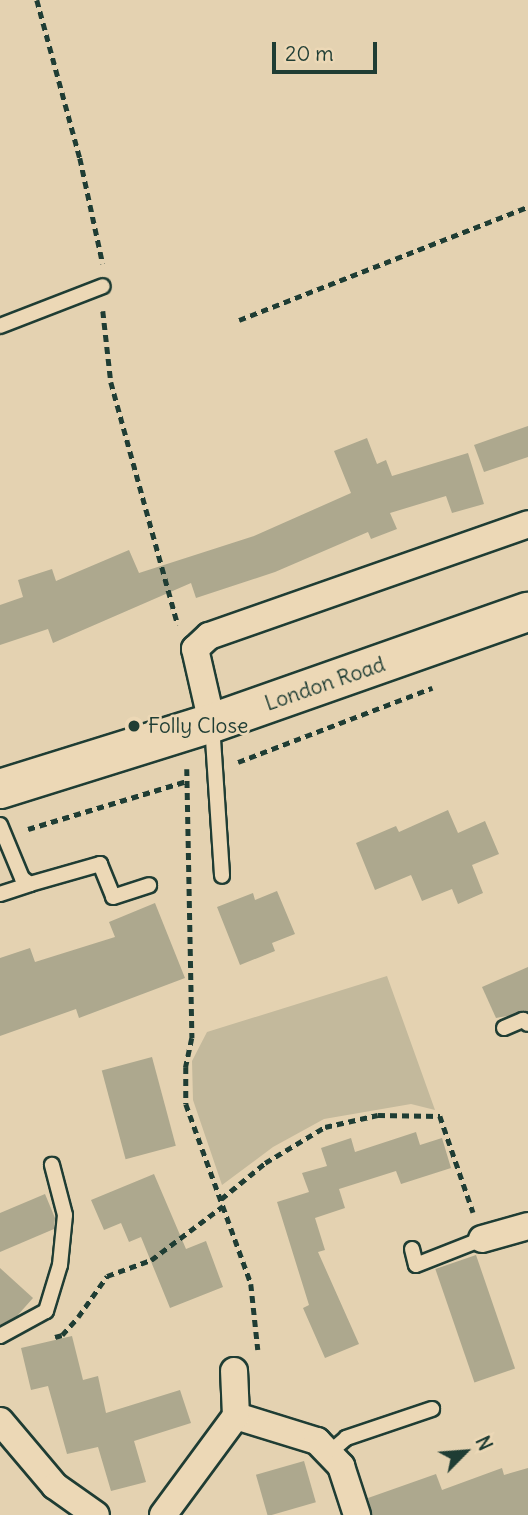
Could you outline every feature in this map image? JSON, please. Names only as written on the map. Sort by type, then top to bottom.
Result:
[{"type":"main road","name":"London Road","points":[[0,789],[199,727],[528,612]]},
{"type":"street","points":[[199,727],[195,649],[209,636],[528,524]]},
{"type":"street","points":[[482,1239],[527,1232]]},
{"type":"street","points":[[163,1515],[236,1416],[234,1371]]},
{"type":"street","points":[[236,1416],[317,1441],[341,1466],[357,1515]]},
{"type":"street","points":[[0,1421],[55,1486],[96,1515]]},
{"type":"lane","points":[[0,326],[103,286]]},
{"type":"lane","points":[[199,727],[216,770],[222,876]]},
{"type":"lane","points":[[4,830],[22,878],[30,884]]},
{"type":"lane","points":[[0,894],[100,864],[113,897],[149,885]]},
{"type":"lane","points":[[504,1028],[523,1020],[528,1024]]},
{"type":"lane","points":[[0,1336],[46,1311],[60,1265],[65,1214],[52,1165]]},
{"type":"lane","points":[[412,1249],[416,1265],[482,1239]]},
{"type":"lane","points":[[329,1453],[346,1438],[432,1409]]},
{"type":"path","points":[[37,0],[102,248],[111,382],[182,640],[195,649]]},
{"type":"path","points":[[239,320],[528,207]]},
{"type":"path","points":[[4,830],[187,781],[437,686]]},
{"type":"path","points":[[199,727],[187,781],[192,1038],[186,1066],[186,1104],[251,1284],[260,1370],[234,1371]]},
{"type":"path","points":[[220,1199],[265,1163],[326,1127],[378,1115],[440,1116],[482,1239]]},
{"type":"path","points":[[41,1340],[62,1335],[107,1276],[151,1260],[184,1231],[223,1206]]},
{"type":"shaded area","points":[[387,976],[435,1110],[411,1104],[324,1119],[273,1147],[222,1185],[193,1100],[192,1061],[207,1032]]},
{"type":"building","points":[[528,426],[528,457],[484,472],[474,445]]},
{"type":"building","points":[[367,438],[377,464],[386,460],[392,476],[468,453],[484,504],[452,513],[446,496],[390,513],[397,529],[371,539],[368,532],[275,572],[196,598],[191,583],[53,643],[48,629],[0,645],[0,605],[23,597],[18,580],[52,569],[56,581],[129,550],[139,573],[254,536],[351,493],[334,451]]},
{"type":"building","points":[[448,810],[458,833],[485,821],[499,854],[472,865],[483,893],[458,904],[452,889],[422,901],[411,875],[375,890],[356,843],[396,826],[399,832]]},
{"type":"building","points":[[277,891],[295,934],[272,943],[275,951],[240,965],[217,907],[253,893],[255,900]]},
{"type":"building","points":[[155,903],[185,978],[79,1018],[76,1009],[0,1036],[0,958],[30,948],[35,962],[115,937],[109,922]]},
{"type":"building","points":[[528,967],[528,1012],[496,1018],[482,987]]},
{"type":"building","points":[[152,1057],[176,1146],[126,1159],[102,1070]]},
{"type":"building","points":[[416,1132],[420,1145],[442,1138],[451,1168],[401,1184],[396,1171],[339,1189],[345,1208],[315,1218],[325,1250],[318,1252],[359,1344],[325,1358],[303,1308],[309,1305],[277,1202],[309,1192],[302,1173],[327,1166],[321,1148],[351,1138],[355,1152]]},
{"type":"building","points":[[154,1174],[186,1249],[206,1241],[223,1287],[170,1308],[141,1237],[129,1242],[121,1223],[104,1230],[91,1200]]},
{"type":"building","points":[[45,1194],[55,1218],[54,1229],[0,1252],[0,1213]]},
{"type":"building","points":[[476,1255],[515,1368],[474,1382],[435,1269]]},
{"type":"building","points":[[0,1268],[33,1298],[17,1316],[0,1325]]},
{"type":"building","points":[[72,1336],[83,1380],[98,1376],[106,1413],[180,1390],[191,1423],[134,1441],[146,1482],[111,1491],[98,1447],[67,1454],[48,1386],[31,1390],[21,1348]]},
{"type":"building","points":[[304,1461],[316,1502],[267,1515],[256,1475]]},
{"type":"building","points":[[502,1468],[504,1475],[528,1468],[528,1515],[372,1515],[368,1498],[436,1474],[442,1490]]},
{"type":"place","name":"Folly Close","points":[[134,726]]}]
